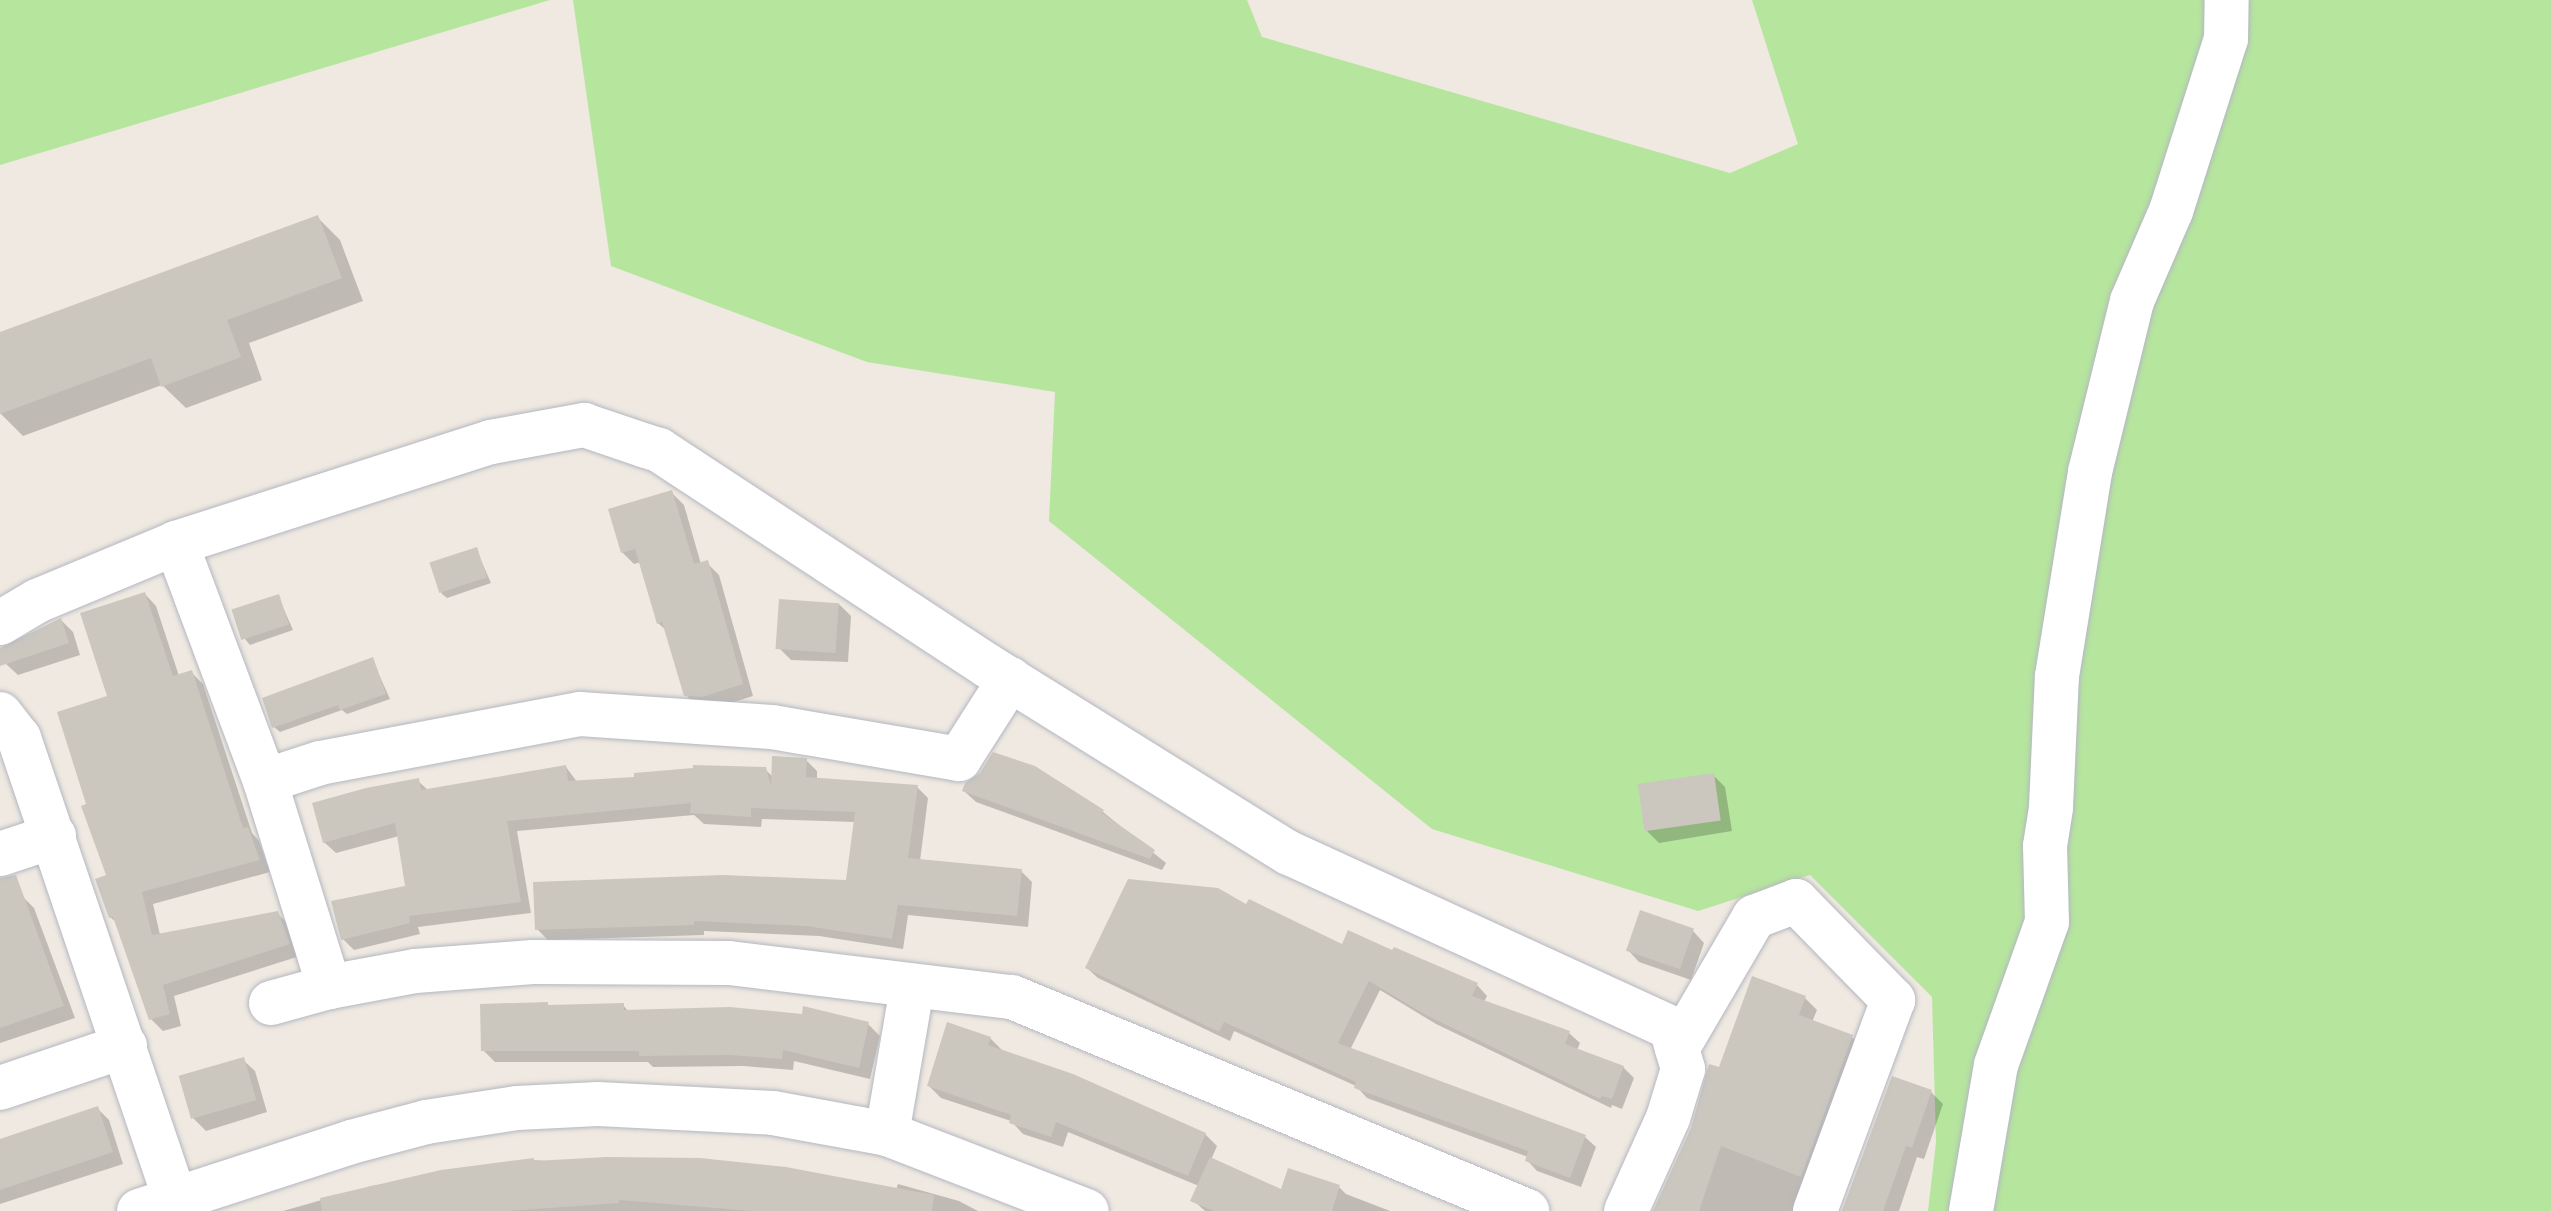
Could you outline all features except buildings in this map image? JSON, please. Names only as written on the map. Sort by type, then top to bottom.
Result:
[{"type":"street","points":[[1971,1211],[1996,1065],[2047,922],[2045,846],[2051,807],[2057,676],[2090,472],[2132,301],[2171,211],[2226,39],[2227,0]]},
{"type":"street","points":[[0,623],[37,601],[176,543],[491,442],[584,425],[659,450],[1010,679],[1289,853],[1671,1028],[1683,1069],[1668,1118],[1626,1211]]},
{"type":"street","points":[[176,543],[265,781],[329,987]]},
{"type":"street","points":[[265,781],[320,763],[580,714],[772,727],[959,759],[1010,679]]},
{"type":"street","points":[[0,714],[19,738],[125,1046],[164,1207],[351,1142],[426,1122],[517,1108],[598,1104],[759,1112],[887,1134],[1087,1211]]},
{"type":"street","points":[[0,854],[54,836]]},
{"type":"street","points":[[1677,1049],[1754,917],[1796,901],[1893,1000],[1815,1211]]},
{"type":"street","points":[[271,1003],[329,987],[415,971],[563,962],[729,963],[912,988],[1012,997],[1527,1211]]},
{"type":"street","points":[[887,1134],[912,988]]},
{"type":"street","points":[[0,1088],[125,1046]]},
{"type":"green space","points":[[0,0],[550,0],[0,165]]},
{"type":"green space","points":[[573,0],[1247,0],[1262,37],[1730,173],[1798,144],[1752,0],[2551,0],[2551,1211],[1928,1211],[1936,1142],[1932,997],[1810,875],[1698,911],[1432,829],[1049,521],[1055,392],[867,362],[611,266]]}]
